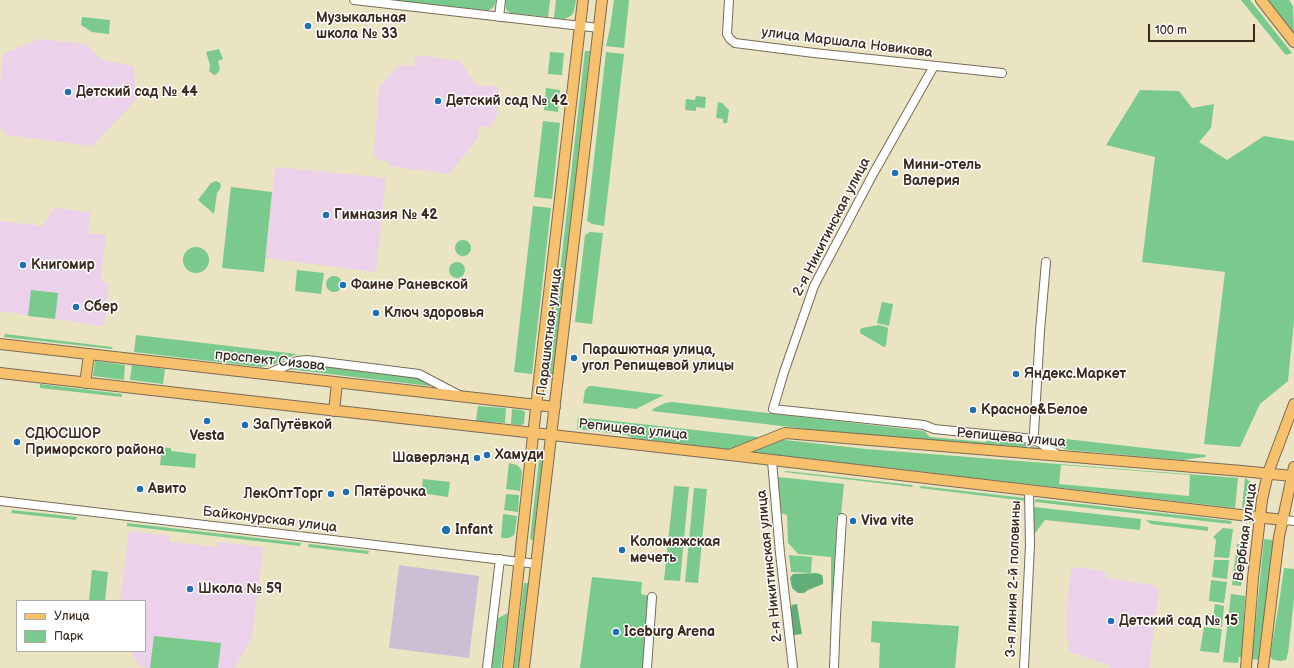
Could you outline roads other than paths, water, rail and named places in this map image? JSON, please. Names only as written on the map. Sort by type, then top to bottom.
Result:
[{"type":"main road","name":"Парашютная улица","points":[[508,668],[536,405],[583,0]]},
{"type":"main road","name":"Парашютная улица","points":[[524,668],[602,0]]},
{"type":"main road","points":[[1261,0],[1294,42]]},
{"type":"main road","name":"проспект Сизова","points":[[0,344],[536,405]]},
{"type":"main road","points":[[85,383],[89,355]]},
{"type":"main road","points":[[0,373],[534,433]]},
{"type":"main road","points":[[334,411],[337,383]]},
{"type":"main road","name":"Вербная улица","points":[[1246,668],[1259,516],[1268,473],[1294,404]]},
{"type":"main road","points":[[536,405],[555,408]]},
{"type":"main road","name":"Репищева улица","points":[[534,433],[1259,516],[1283,520]]},
{"type":"main road","name":"Репищева улица","points":[[730,455],[785,433],[1268,473],[1293,473]]},
{"type":"main road","points":[[1264,668],[1279,537],[1293,473]]},
{"type":"street","points":[[354,0],[599,28]]},
{"type":"street","points":[[499,17],[501,0]]},
{"type":"street","name":"улица Маршала Новикова","points":[[729,0],[727,34],[735,43],[1002,73]]},
{"type":"street","name":"2-я Никитинская улица","points":[[934,66],[873,174],[814,286],[784,372],[774,409],[924,425],[934,429],[1033,440]]},
{"type":"street","points":[[1046,262],[1033,440],[1058,456]]},
{"type":"street","points":[[265,375],[297,361],[307,360],[419,374],[463,397]]},
{"type":"street","name":"2-я Никитинская улица","points":[[772,461],[780,553],[793,668]]},
{"type":"street","name":"3-я линия 2-й половины","points":[[1024,668],[1030,545],[1030,490]]},
{"type":"street","name":"Байконурская улица","points":[[0,501],[537,564]]},
{"type":"street","points":[[834,668],[842,518]]},
{"type":"street","name":"Репищева улица","points":[[1283,520],[1294,521]]},
{"type":"street","points":[[487,668],[500,559]]},
{"type":"street","points":[[647,668],[652,597]]},
{"type":"place","name":"Музыкальная школа № 33","points":[[308,26]]},
{"type":"place","name":"Детский сад № 44","points":[[68,92]]},
{"type":"place","name":"Детский сад № 42","points":[[438,101]]},
{"type":"place","name":"Мини-отель Валерия","points":[[895,173]]},
{"type":"place","name":"Гимназия № 42","points":[[326,215]]},
{"type":"place","name":"Книгомир","points":[[23,265]]},
{"type":"place","name":"Фаине Раневской","points":[[343,285]]},
{"type":"place","name":"Сбер","points":[[76,307]]},
{"type":"place","name":"Ключ здоровья","points":[[376,313]]},
{"type":"place","name":"Парашютная улица, угол Репищевой улицы","points":[[574,358]]},
{"type":"place","name":"Яндекс.Маркет","points":[[1016,374]]},
{"type":"place","name":"Красное&Белое","points":[[973,410]]},
{"type":"place","name":"Vesta","points":[[207,421]]},
{"type":"place","name":"ЗаПутёвкой","points":[[245,425]]},
{"type":"place","name":"СДЮСШОР Приморского района","points":[[17,442]]},
{"type":"place","name":"Хамуди","points":[[487,455]]},
{"type":"place","name":"Шаверлэнд","points":[[477,458]]},
{"type":"place","name":"Авито","points":[[140,489]]},
{"type":"place","name":"Пятёрочка","points":[[346,492]]},
{"type":"place","name":"ЛекОптТорг","points":[[331,494]]},
{"type":"place","name":"Viva vite","points":[[853,521]]},
{"type":"place","name":"Infant","points":[[446,530]]},
{"type":"place","name":"Коломяжская мечеть","points":[[622,550]]},
{"type":"place","name":"Школа № 59","points":[[190,589]]},
{"type":"place","name":"Детский сад № 15","points":[[1111,621]]},
{"type":"place","name":"Iceburg Arena","points":[[616,632]]}]
